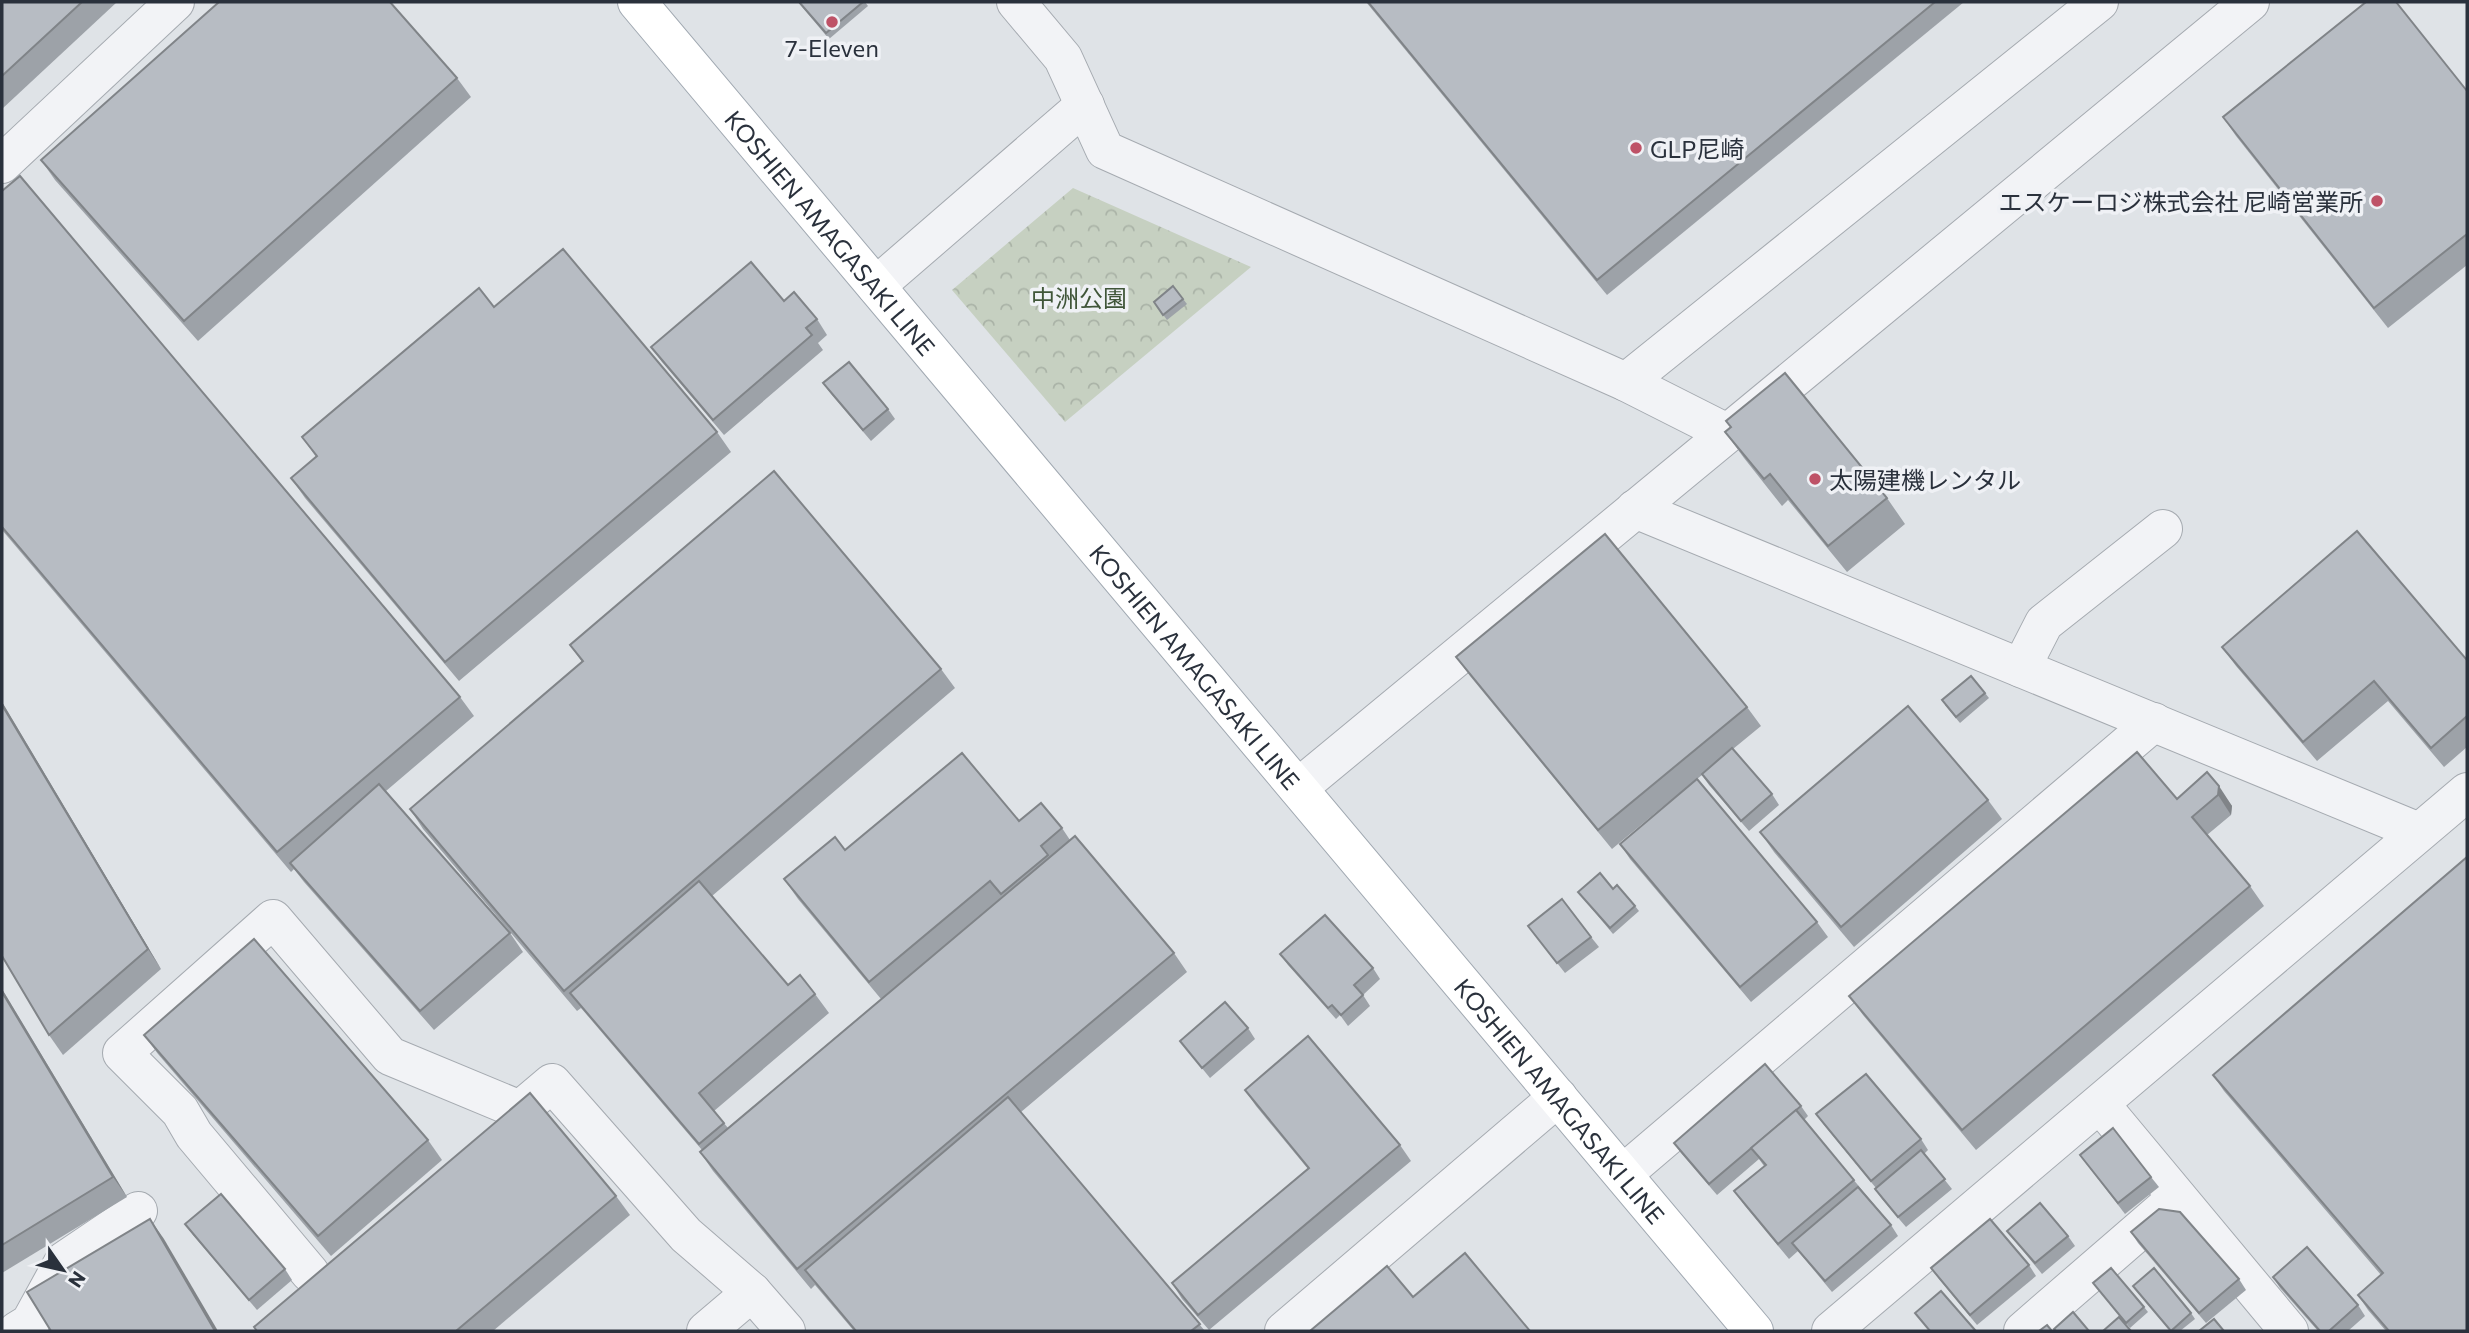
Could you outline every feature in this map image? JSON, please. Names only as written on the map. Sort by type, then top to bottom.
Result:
[{"type":"main road","name":"KOSHIEN AMAGASAKI LINE","points":[[638,2],[1754,1331]]},
{"type":"street","points":[[2,164],[175,2]]},
{"type":"street","points":[[1016,2],[1063,58],[1105,150],[1626,382],[1727,433]]},
{"type":"street","points":[[1626,382],[2099,2]]},
{"type":"street","points":[[1298,788],[2249,2]]},
{"type":"street","points":[[876,286],[1085,105]]},
{"type":"street","points":[[1634,509],[2419,832]]},
{"type":"street","points":[[2021,668],[2044,623],[2163,529]]},
{"type":"street","points":[[1623,1174],[2154,722]]},
{"type":"street","points":[[1830,1331],[2467,792]]},
{"type":"street","points":[[310,1273],[194,1135],[180,1111],[122,1053],[273,919],[390,1056],[520,1110],[552,1083],[686,1235],[752,1292],[786,1331]]},
{"type":"street","points":[[1284,1331],[1559,1097]]},
{"type":"street","points":[[2100,1104],[2289,1331]]},
{"type":"street","points":[[2023,1331],[2177,1197]]},
{"type":"street","points":[[17,1331],[30,1323],[64,1261],[138,1211]]},
{"type":"street","points":[[706,1331],[752,1292]]},
{"type":"green space","name":"中洲公園","points":[[1073,188],[1251,267],[1065,422],[952,290]]},
{"type":"building","points":[[2,2],[82,2],[2,76]]},
{"type":"building","points":[[219,2],[390,2],[457,78],[184,321],[41,160]]},
{"type":"building","name":"7-Eleven","points":[[799,2],[863,2],[826,33]]},
{"type":"building","name":"GLP尼崎","points":[[1368,2],[1935,2],[1597,280]]},
{"type":"building","name":"エスケーロジ株式会社 尼崎営業所","points":[[2366,2],[2396,2],[2467,91],[2467,234],[2374,308],[2223,117]]},
{"type":"building","points":[[20,176],[460,697],[277,852],[2,527],[2,191]]},
{"type":"building","points":[[563,249],[717,432],[445,662],[291,478],[317,456],[302,437],[479,288],[494,307]]},
{"type":"building","points":[[751,262],[784,301],[794,292],[817,319],[806,328],[812,335],[713,420],[651,347]]},
{"type":"building","points":[[1173,286],[1183,299],[1163,315],[1154,302]]},
{"type":"building","points":[[849,362],[888,409],[863,430],[823,383]]},
{"type":"building","name":"太陽建機レンタル","points":[[1785,373],[1887,498],[1828,546],[1770,474],[1764,479],[1725,432],[1731,427],[1726,421]]},
{"type":"building","points":[[774,471],[941,669],[564,991],[410,809],[583,661],[570,645]]},
{"type":"building","points":[[2357,531],[2467,660],[2467,716],[2431,748],[2374,681],[2303,742],[2222,647]]},
{"type":"building","points":[[1605,534],[1747,707],[1598,830],[1456,657]]},
{"type":"building","points":[[1971,676],[1985,693],[1956,717],[1942,700]]},
{"type":"building","points":[[2,705],[148,949],[49,1035],[2,956]]},
{"type":"building","points":[[1908,706],[1988,800],[1841,927],[1760,832]]},
{"type":"building","points":[[1732,748],[1772,794],[1741,821],[1702,774]]},
{"type":"building","points":[[2137,752],[2177,799],[2207,772],[2219,786],[2218,795],[2192,817],[2250,886],[1962,1130],[1849,996]]},
{"type":"building","points":[[962,753],[1019,821],[1041,803],[1062,828],[1041,846],[1048,855],[1001,894],[990,881],[869,982],[784,879],[835,837],[845,850]]},
{"type":"building","points":[[1697,779],[1817,922],[1740,987],[1620,844]]},
{"type":"building","points":[[379,784],[510,933],[420,1011],[290,863]]},
{"type":"building","points":[[1075,836],[1174,953],[797,1269],[700,1152]]},
{"type":"building","points":[[2467,857],[2467,1331],[2389,1331],[2358,1295],[2383,1273],[2213,1075]]},
{"type":"building","points":[[1600,873],[1613,889],[1617,885],[1635,906],[1610,928],[1578,892]]},
{"type":"building","points":[[699,881],[788,985],[800,975],[815,994],[699,1093],[724,1123],[699,1144],[570,993]]},
{"type":"building","points":[[1562,899],[1591,937],[1557,963],[1528,926]]},
{"type":"building","points":[[1325,915],[1373,968],[1354,985],[1363,995],[1341,1015],[1332,1005],[1328,1008],[1280,954]]},
{"type":"building","points":[[254,939],[428,1140],[318,1236],[144,1035]]},
{"type":"building","points":[[2,992],[113,1177],[2,1245]]},
{"type":"building","points":[[1225,1002],[1248,1028],[1202,1068],[1180,1041]]},
{"type":"building","points":[[1308,1036],[1400,1145],[1198,1315],[1172,1283],[1309,1168],[1245,1090]]},
{"type":"building","points":[[1765,1064],[1801,1106],[1709,1184],[1674,1143]]},
{"type":"building","points":[[1866,1074],[1921,1139],[1871,1181],[1816,1114]]},
{"type":"building","points":[[530,1093],[616,1196],[456,1331],[257,1331],[254,1327]]},
{"type":"building","points":[[1008,1097],[1200,1324],[1191,1331],[856,1331],[805,1270]]},
{"type":"building","points":[[1796,1110],[1854,1180],[1778,1244],[1734,1191],[1766,1165],[1751,1148]]},
{"type":"building","points":[[2113,1128],[2151,1177],[2118,1203],[2080,1155]]},
{"type":"building","points":[[1921,1150],[1945,1179],[1898,1217],[1875,1189]]},
{"type":"building","points":[[1858,1187],[1891,1225],[1825,1281],[1792,1243]]},
{"type":"building","points":[[221,1194],[285,1269],[249,1300],[185,1224]]},
{"type":"building","points":[[2040,1203],[2068,1236],[2035,1263],[2007,1231]]},
{"type":"building","points":[[2159,1209],[2180,1212],[2239,1279],[2199,1313],[2131,1232]]},
{"type":"building","points":[[150,1219],[215,1331],[51,1331],[27,1292]]},
{"type":"building","points":[[1990,1219],[2029,1265],[1970,1315],[1931,1268]]},
{"type":"building","points":[[2307,1247],[2358,1305],[2329,1331],[2320,1331],[2273,1277]]},
{"type":"building","points":[[1465,1253],[1530,1331],[1310,1331],[1387,1266],[1413,1297]]},
{"type":"building","points":[[2111,1268],[2144,1307],[2126,1323],[2093,1283]]},
{"type":"building","points":[[2154,1268],[2191,1313],[2171,1331],[2133,1286]]},
{"type":"building","points":[[1941,1291],[1975,1330],[1930,1331],[1915,1313]]},
{"type":"building","points":[[2073,1312],[2089,1331],[2054,1329]]},
{"type":"building","points":[[2119,1317],[2131,1331],[2103,1331]]},
{"type":"building","points":[[2214,1319],[2224,1331],[2199,1331]]},
{"type":"building","points":[[2047,1325],[2052,1331],[2039,1331]]},
{"type":"place","name":"7-Eleven","points":[[832,22]]},
{"type":"place","name":"GLP尼崎","points":[[1636,148]]},
{"type":"place","name":"エスケーロジ株式会社 尼崎営業所","points":[[2377,201]]},
{"type":"place","name":"太陽建機レンタル","points":[[1815,479]]}]
